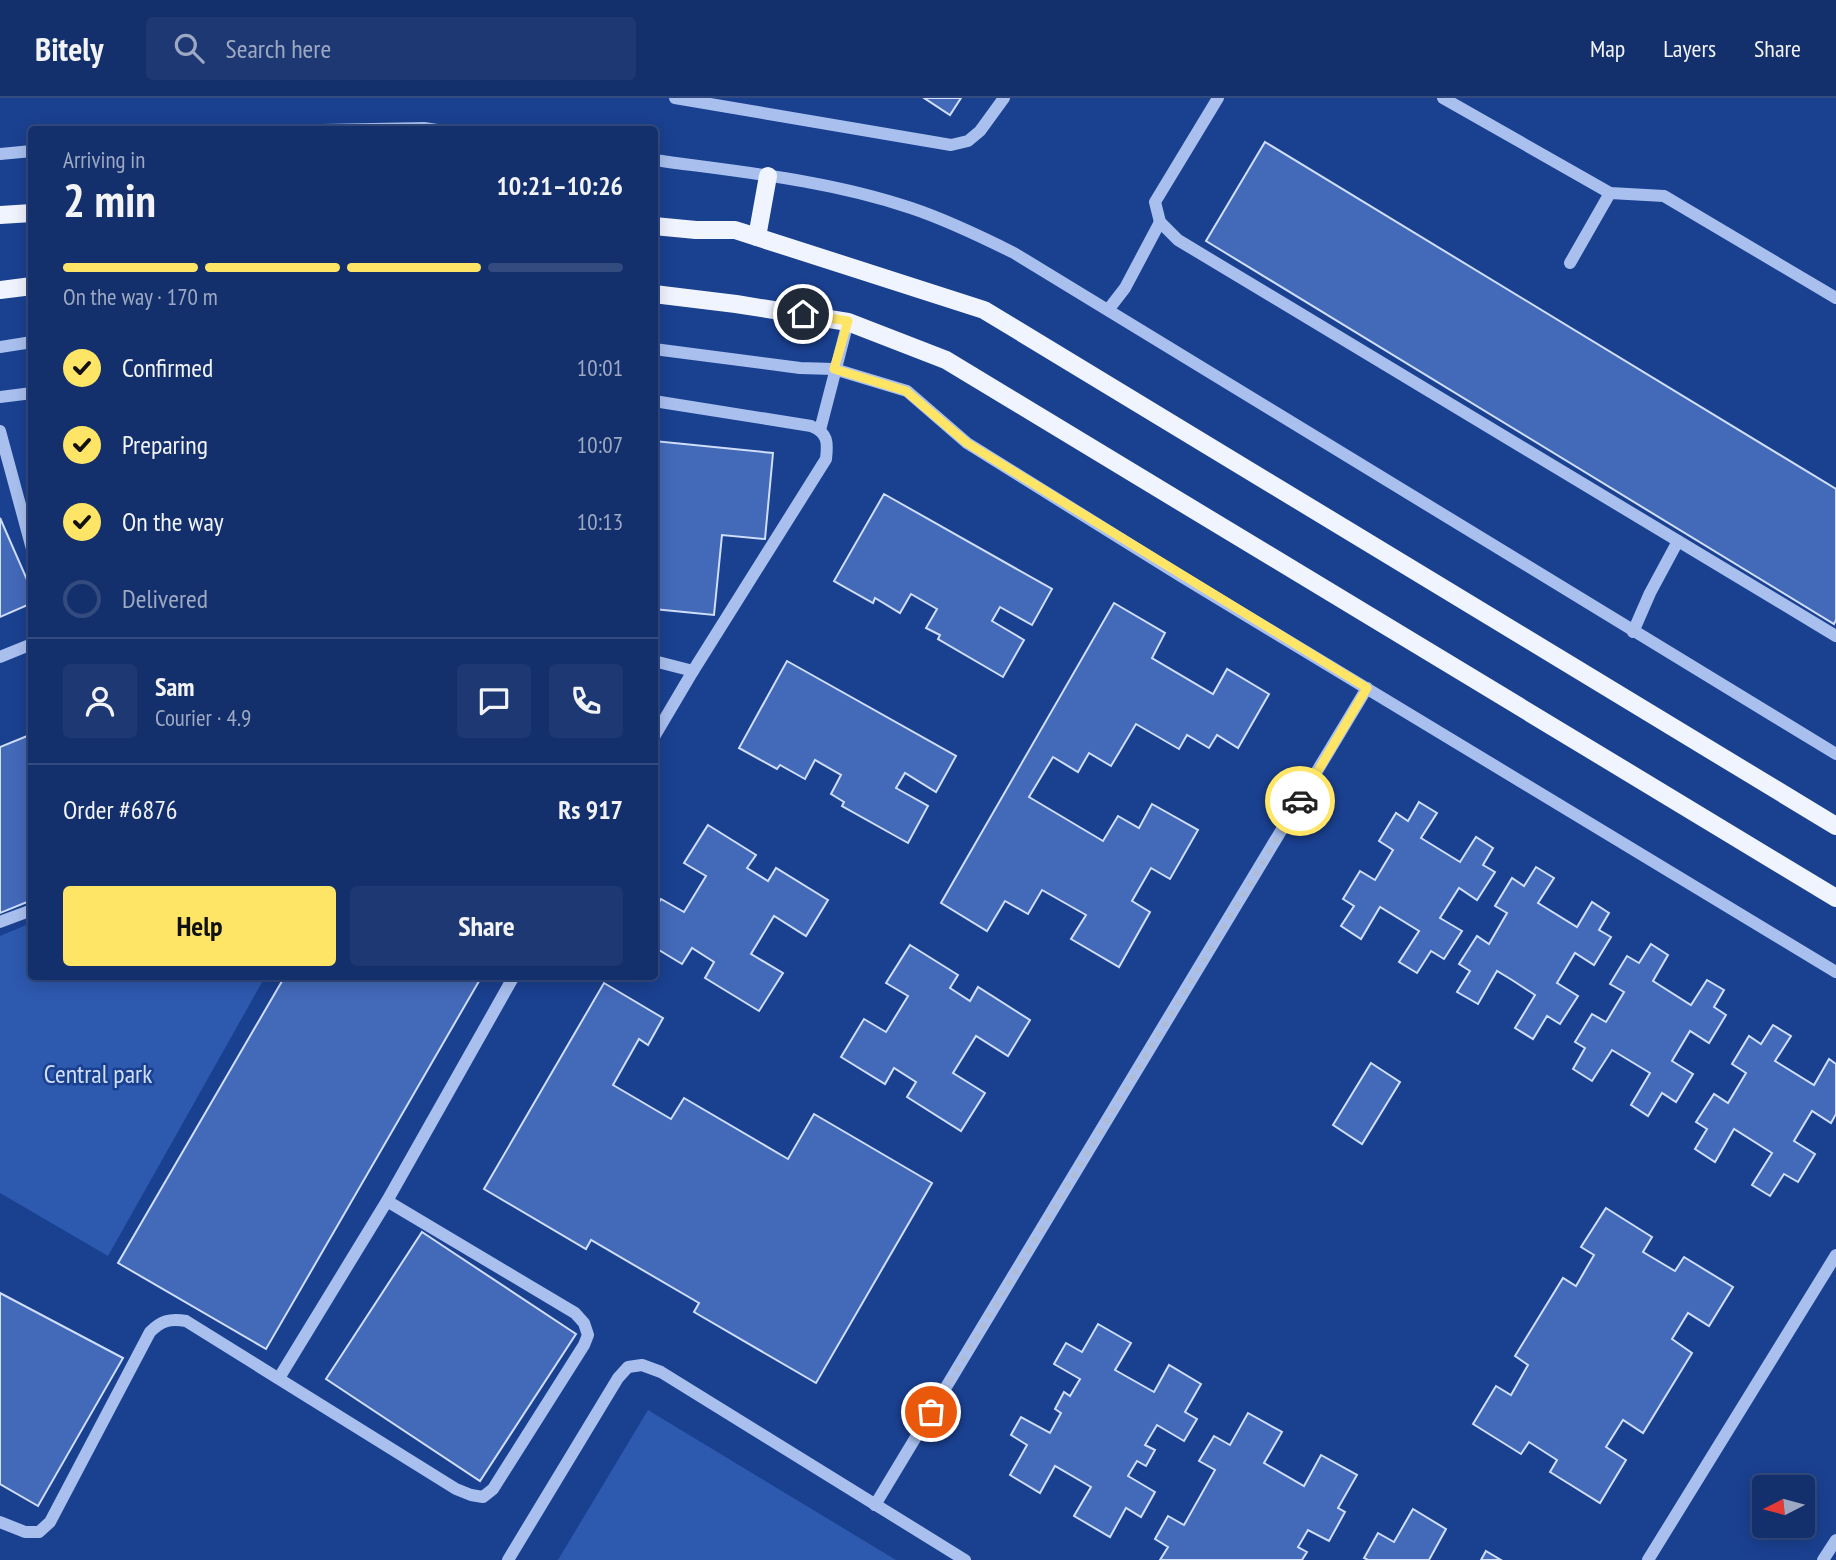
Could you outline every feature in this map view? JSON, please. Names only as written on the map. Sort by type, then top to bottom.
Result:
[{"type":"main road","points":[[757,237],[768,176]]},
{"type":"main road","points":[[0,215],[28,213]]},
{"type":"main road","points":[[658,226],[735,230],[984,310],[1836,826]]},
{"type":"main road","points":[[0,290],[28,286]]},
{"type":"main road","points":[[658,294],[848,321],[946,360],[1836,898]]},
{"type":"street","points":[[682,98],[951,145],[968,141],[980,131],[1004,98]]},
{"type":"street","points":[[1219,98],[1155,202],[1160,222],[1178,240],[1836,636]]},
{"type":"street","points":[[1443,98],[1610,193],[1664,196],[1836,298]]},
{"type":"street","points":[[0,154],[28,151]]},
{"type":"street","points":[[658,161],[810,182],[910,207],[967,229],[1014,253],[1836,754]]},
{"type":"street","points":[[1570,263],[1610,193]]},
{"type":"street","points":[[1108,310],[1125,288],[1160,222]]},
{"type":"street","points":[[820,430],[848,321]]},
{"type":"street","points":[[0,347],[28,343]]},
{"type":"street","points":[[658,350],[800,368],[834,369],[906,391],[967,443],[1836,972]]},
{"type":"street","points":[[0,397],[28,394]]},
{"type":"street","points":[[658,402],[811,426],[827,437],[825,458],[658,730]]},
{"type":"street","points":[[0,431],[28,534]]},
{"type":"street","points":[[1633,632],[1678,541]]},
{"type":"street","points":[[0,657],[28,646]]},
{"type":"street","points":[[658,662],[693,671]]},
{"type":"street","points":[[875,1506],[1367,688]]},
{"type":"street","points":[[0,922],[28,912]]},
{"type":"street","points":[[279,1378],[387,1201],[512,980]]},
{"type":"street","points":[[0,1522],[24,1532],[38,1532],[50,1522],[150,1332],[160,1322],[174,1319],[186,1321],[456,1489],[483,1497],[493,1489],[584,1345],[588,1335],[584,1322],[575,1312],[387,1201]]},
{"type":"street","points":[[1648,1560],[1836,1255]]},
{"type":"street","points":[[508,1560],[618,1378],[628,1367],[642,1366],[661,1372],[965,1560]]},
{"type":"street","points":[[1823,1560],[1836,1539]]},
{"type":"green space","name":"Central park","points":[[28,924],[28,980],[263,980],[108,1256],[0,1193],[0,936]]},
{"type":"green space","points":[[648,1410],[896,1560],[558,1560]]},
{"type":"building","points":[[924,98],[961,98],[950,115]]},
{"type":"building","points":[[1265,142],[1836,489],[1834,624],[1206,241]]},
{"type":"building","points":[[658,441],[773,453],[765,539],[722,535],[714,615],[658,609]]},
{"type":"building","points":[[884,494],[1052,589],[1032,625],[1000,607],[992,621],[1024,640],[1003,677],[938,639],[940,635],[926,628],[937,609],[911,594],[900,613],[875,598],[873,603],[834,581]]},
{"type":"building","points":[[0,518],[28,582],[28,605],[0,617]]},
{"type":"building","points":[[1114,603],[1165,633],[1152,658],[1213,694],[1227,669],[1269,694],[1238,748],[1217,735],[1209,748],[1187,735],[1179,749],[1136,724],[1111,766],[1089,753],[1078,772],[1053,757],[1029,797],[1103,841],[1118,816],[1139,828],[1152,804],[1198,830],[1170,879],[1151,868],[1132,901],[1150,912],[1119,967],[1071,939],[1086,915],[1042,890],[1028,914],[1005,901],[987,931],[941,903]]},
{"type":"building","points":[[787,661],[956,756],[936,792],[905,773],[896,788],[928,806],[908,843],[842,806],[844,802],[831,794],[841,775],[815,760],[805,779],[780,765],[777,769],[739,748]]},
{"type":"building","points":[[28,736],[28,902],[0,913],[0,747]]},
{"type":"building","points":[[1419,802],[1437,813],[1421,838],[1460,862],[1476,837],[1493,848],[1483,865],[1495,872],[1477,900],[1459,888],[1440,918],[1462,931],[1444,959],[1431,951],[1417,973],[1399,962],[1419,931],[1380,907],[1361,939],[1341,926],[1354,906],[1343,899],[1360,871],[1375,880],[1393,850],[1379,841],[1396,813],[1408,821]]},
{"type":"building","points":[[708,825],[756,855],[747,868],[768,881],[776,868],[828,900],[806,936],[774,916],[751,954],[783,973],[759,1011],[705,978],[714,962],[692,948],[682,964],[658,949],[658,904],[661,899],[684,912],[706,876],[684,863]]},
{"type":"building","points":[[1536,867],[1554,878],[1538,903],[1577,927],[1592,902],[1609,913],[1599,930],[1611,937],[1594,965],[1575,953],[1557,983],[1578,996],[1560,1024],[1547,1016],[1533,1039],[1515,1028],[1535,995],[1512,980],[1497,971],[1478,1004],[1457,992],[1470,971],[1459,964],[1477,936],[1489,944],[1507,913],[1495,906],[1512,878],[1524,886]]},
{"type":"building","points":[[1651,944],[1668,955],[1653,981],[1691,1005],[1707,980],[1724,990],[1714,1007],[1726,1015],[1709,1043],[1690,1031],[1672,1061],[1693,1074],[1676,1102],[1662,1093],[1648,1116],[1631,1105],[1650,1073],[1612,1050],[1592,1081],[1573,1069],[1585,1048],[1575,1042],[1592,1014],[1606,1022],[1624,992],[1610,984],[1627,956],[1639,963]]},
{"type":"building","points":[[910,945],[958,975],[950,988],[970,1001],[978,987],[1030,1020],[1008,1056],[976,1036],[953,1073],[985,1093],[961,1131],[907,1097],[916,1082],[894,1068],[885,1084],[841,1057],[864,1019],[886,1032],[908,996],[886,983]]},
{"type":"building","points":[[283,980],[480,980],[266,1349],[118,1263]]},
{"type":"building","points":[[604,983],[663,1018],[648,1045],[639,1039],[613,1085],[671,1119],[684,1098],[788,1159],[814,1114],[932,1183],[816,1383],[694,1312],[699,1303],[591,1240],[586,1249],[484,1189]]},
{"type":"building","points":[[1773,1025],[1791,1036],[1775,1061],[1814,1085],[1829,1059],[1836,1064],[1836,1114],[1831,1123],[1812,1111],[1794,1141],[1815,1154],[1798,1182],[1784,1174],[1770,1196],[1752,1185],[1772,1153],[1734,1129],[1715,1162],[1695,1149],[1707,1129],[1696,1122],[1714,1094],[1728,1103],[1746,1073],[1732,1064],[1749,1036],[1761,1044]]},
{"type":"building","points":[[1371,1063],[1400,1082],[1362,1144],[1333,1125]]},
{"type":"building","points":[[1606,1208],[1652,1237],[1643,1252],[1675,1271],[1684,1257],[1733,1287],[1709,1326],[1688,1313],[1672,1339],[1692,1353],[1643,1433],[1623,1420],[1606,1447],[1626,1460],[1600,1503],[1550,1472],[1557,1460],[1529,1442],[1521,1454],[1473,1424],[1496,1386],[1511,1395],[1528,1365],[1515,1356],[1563,1278],[1576,1286],[1594,1255],[1581,1247]]},
{"type":"building","points":[[422,1232],[576,1334],[480,1481],[326,1379]]},
{"type":"building","points":[[0,1293],[123,1358],[38,1506],[0,1484]]},
{"type":"building","points":[[1098,1324],[1131,1343],[1115,1370],[1154,1392],[1169,1365],[1201,1384],[1185,1412],[1197,1419],[1184,1441],[1157,1425],[1145,1445],[1155,1450],[1146,1466],[1137,1461],[1128,1476],[1155,1492],[1141,1517],[1126,1508],[1110,1537],[1074,1516],[1091,1487],[1055,1466],[1040,1493],[1010,1475],[1027,1445],[1011,1435],[1021,1417],[1050,1433],[1061,1413],[1055,1409],[1064,1392],[1070,1396],[1080,1379],[1054,1364],[1066,1343],[1082,1352]]},
{"type":"building","points":[[1248,1413],[1282,1432],[1264,1463],[1304,1486],[1321,1455],[1357,1475],[1338,1508],[1345,1512],[1329,1541],[1308,1530],[1298,1547],[1307,1552],[1302,1560],[1160,1560],[1168,1547],[1155,1539],[1168,1516],[1184,1525],[1215,1470],[1199,1461],[1214,1436],[1230,1445]]},
{"type":"building","points":[[1413,1509],[1446,1529],[1429,1560],[1364,1558],[1378,1533],[1394,1542]]},
{"type":"building","points":[[1486,1551],[1501,1560],[1481,1560]]},
{"type":"way so far","points":[[931,1412],[1300,801]]},
{"type":"route","points":[[803,314],[848,321],[834,369],[906,391],[967,443],[1367,688],[1300,801]]}]
